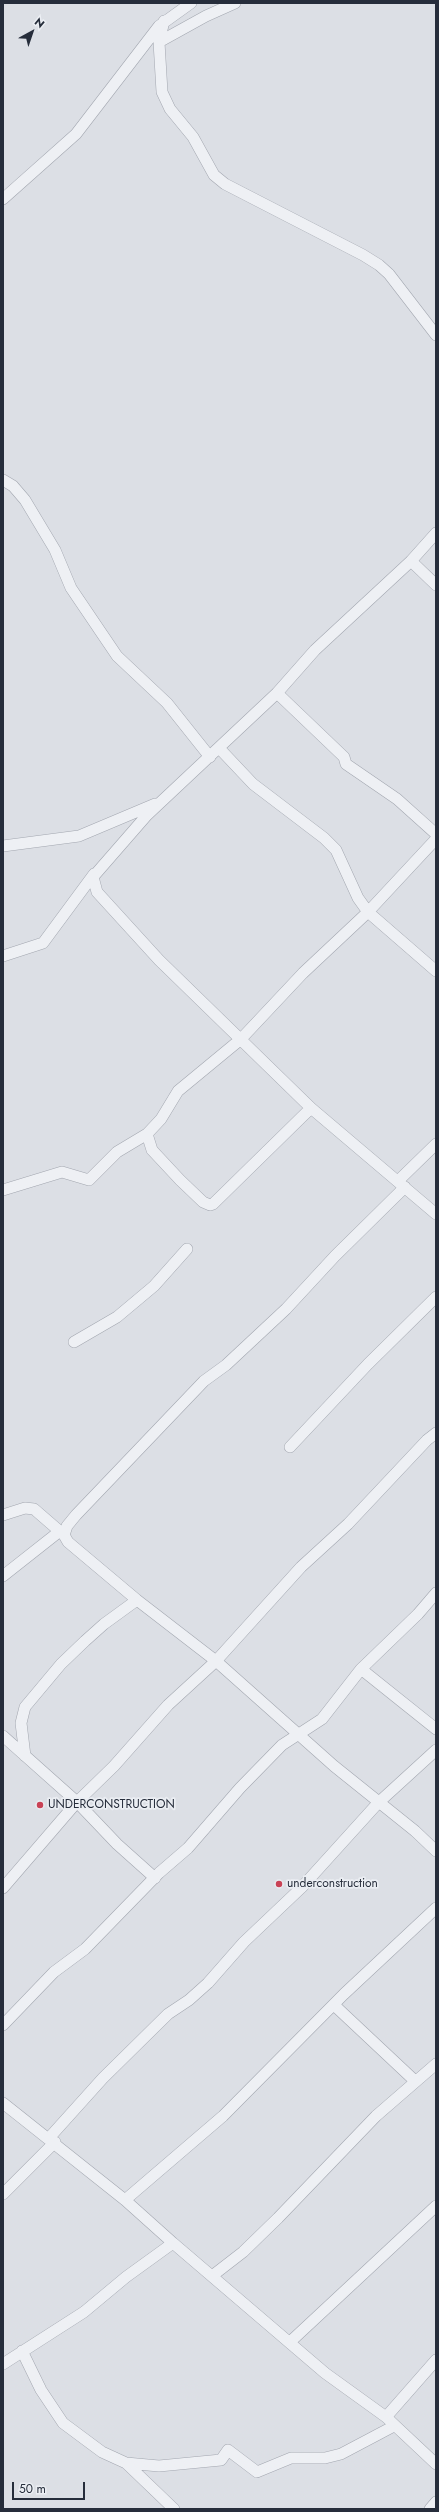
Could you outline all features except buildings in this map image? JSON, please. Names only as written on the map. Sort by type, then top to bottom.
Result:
[{"type":"street","points":[[3,199],[76,134],[164,22],[191,3]]},
{"type":"street","points":[[159,42],[206,16],[235,3]]},
{"type":"street","points":[[164,22],[159,42],[162,92],[170,109],[193,137],[214,176],[231,187],[363,255],[379,265],[389,274],[436,335]]},
{"type":"street","points":[[3,480],[13,486],[25,500],[55,550],[71,588],[117,656],[167,703],[210,757]]},
{"type":"street","points":[[3,956],[43,943],[97,870],[161,801],[277,693],[315,650],[411,561],[436,533]]},
{"type":"street","points":[[411,561],[436,585]]},
{"type":"street","points":[[277,693],[344,757],[346,764],[388,792],[436,834]]},
{"type":"street","points":[[219,748],[253,784],[324,838],[336,850],[358,898],[368,912],[436,971]]},
{"type":"street","points":[[3,846],[79,836],[161,801]]},
{"type":"street","points":[[3,1190],[62,1172],[89,1180],[117,1152],[147,1134],[161,1120],[178,1091],[241,1039],[303,973],[368,912],[436,839]]},
{"type":"street","points":[[97,870],[93,876],[97,892],[159,960],[311,1108],[436,1214]]},
{"type":"street","points":[[147,1134],[151,1147],[157,1155],[203,1202],[210,1205],[213,1204],[311,1108]]},
{"type":"street","points":[[3,1576],[62,1533],[76,1515],[204,1381],[226,1365],[286,1309],[402,1184],[436,1144]]},
{"type":"street","points":[[74,1342],[117,1318],[154,1286],[187,1249]]},
{"type":"street","points":[[290,1448],[368,1364],[436,1298]]},
{"type":"street","points":[[3,1888],[77,1802],[114,1766],[168,1705],[216,1661],[301,1567],[348,1524],[427,1440],[436,1433]]},
{"type":"street","points":[[3,1515],[25,1508],[34,1509],[62,1533],[68,1542],[136,1600],[216,1661],[378,1803],[415,1831],[436,1851]]},
{"type":"street","points":[[3,2025],[54,1972],[85,1949],[155,1878],[188,1848],[240,1788],[282,1745],[314,1726],[322,1719],[361,1669],[418,1614],[436,1593]]},
{"type":"street","points":[[25,1756],[21,1723],[25,1707],[61,1664],[104,1624],[136,1600]]},
{"type":"street","points":[[361,1669],[436,1729]]},
{"type":"street","points":[[4,1739],[77,1802],[117,1844],[155,1878]]},
{"type":"street","points":[[3,2194],[52,2140],[103,2078],[150,2031],[208,1983],[244,1942],[302,1886],[378,1803],[436,1750]]},
{"type":"street","points":[[125,2200],[223,2116],[334,2005],[436,1908]]},
{"type":"street","points":[[334,2005],[415,2081]]},
{"type":"street","points":[[212,2276],[248,2247],[335,2157],[415,2081],[436,2064]]},
{"type":"street","points":[[3,2103],[52,2140],[125,2200],[172,2243],[325,2373],[386,2417],[436,2464]]},
{"type":"street","points":[[290,2342],[436,2206]]},
{"type":"street","points":[[3,2364],[84,2312],[126,2276],[172,2243]]},
{"type":"street","points":[[22,2351],[41,2390],[63,2423],[102,2452],[126,2463],[174,2509]]},
{"type":"street","points":[[386,2417],[436,2360]]},
{"type":"street","points":[[126,2463],[159,2466],[221,2460],[228,2450],[258,2472],[291,2458],[325,2458],[341,2454],[394,2426]]},
{"type":"street","points":[[430,2509],[436,2502]]},
{"type":"place","name":"UNDERCONSTRUCTION","points":[[40,1805]]},
{"type":"place","name":"underconstruction","points":[[279,1884]]}]
